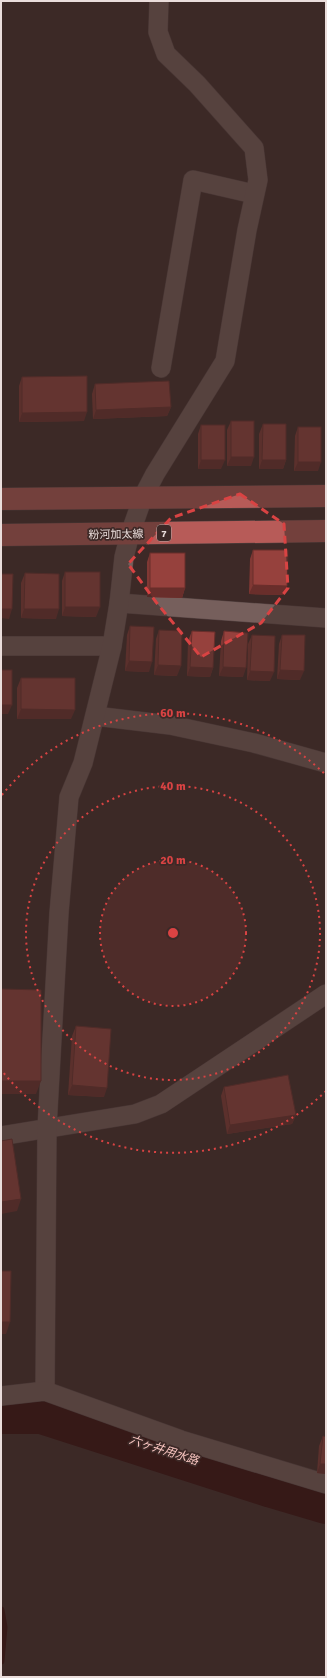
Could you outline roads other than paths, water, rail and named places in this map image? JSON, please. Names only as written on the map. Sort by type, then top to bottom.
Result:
[{"type":"main road","points":[[1,499],[326,496]]},
{"type":"main road","name":"粉河加太線","points":[[1,535],[326,531]]},
{"type":"street","points":[[45,1391],[47,1128],[59,914],[69,797],[83,763],[112,646],[124,557],[130,534],[143,498],[155,474],[225,361],[254,194],[258,180],[254,148],[197,84],[166,54],[158,32],[159,1]]},
{"type":"street","points":[[162,368],[193,180],[254,194]]},
{"type":"street","points":[[119,603],[326,618]]},
{"type":"street","points":[[1,646],[112,646]]},
{"type":"street","points":[[95,716],[170,725],[254,743],[326,763]]},
{"type":"street","points":[[1,1136],[135,1114],[161,1104],[326,994]]},
{"type":"street","points":[[1,1396],[45,1391],[181,1440],[326,1484]]},
{"type":"waterway","name":"六ヶ井用水路","points":[[1,1412],[42,1412],[326,1502]]},
{"type":"waterway","points":[[1,1610],[4,1627],[1,1661]]}]
